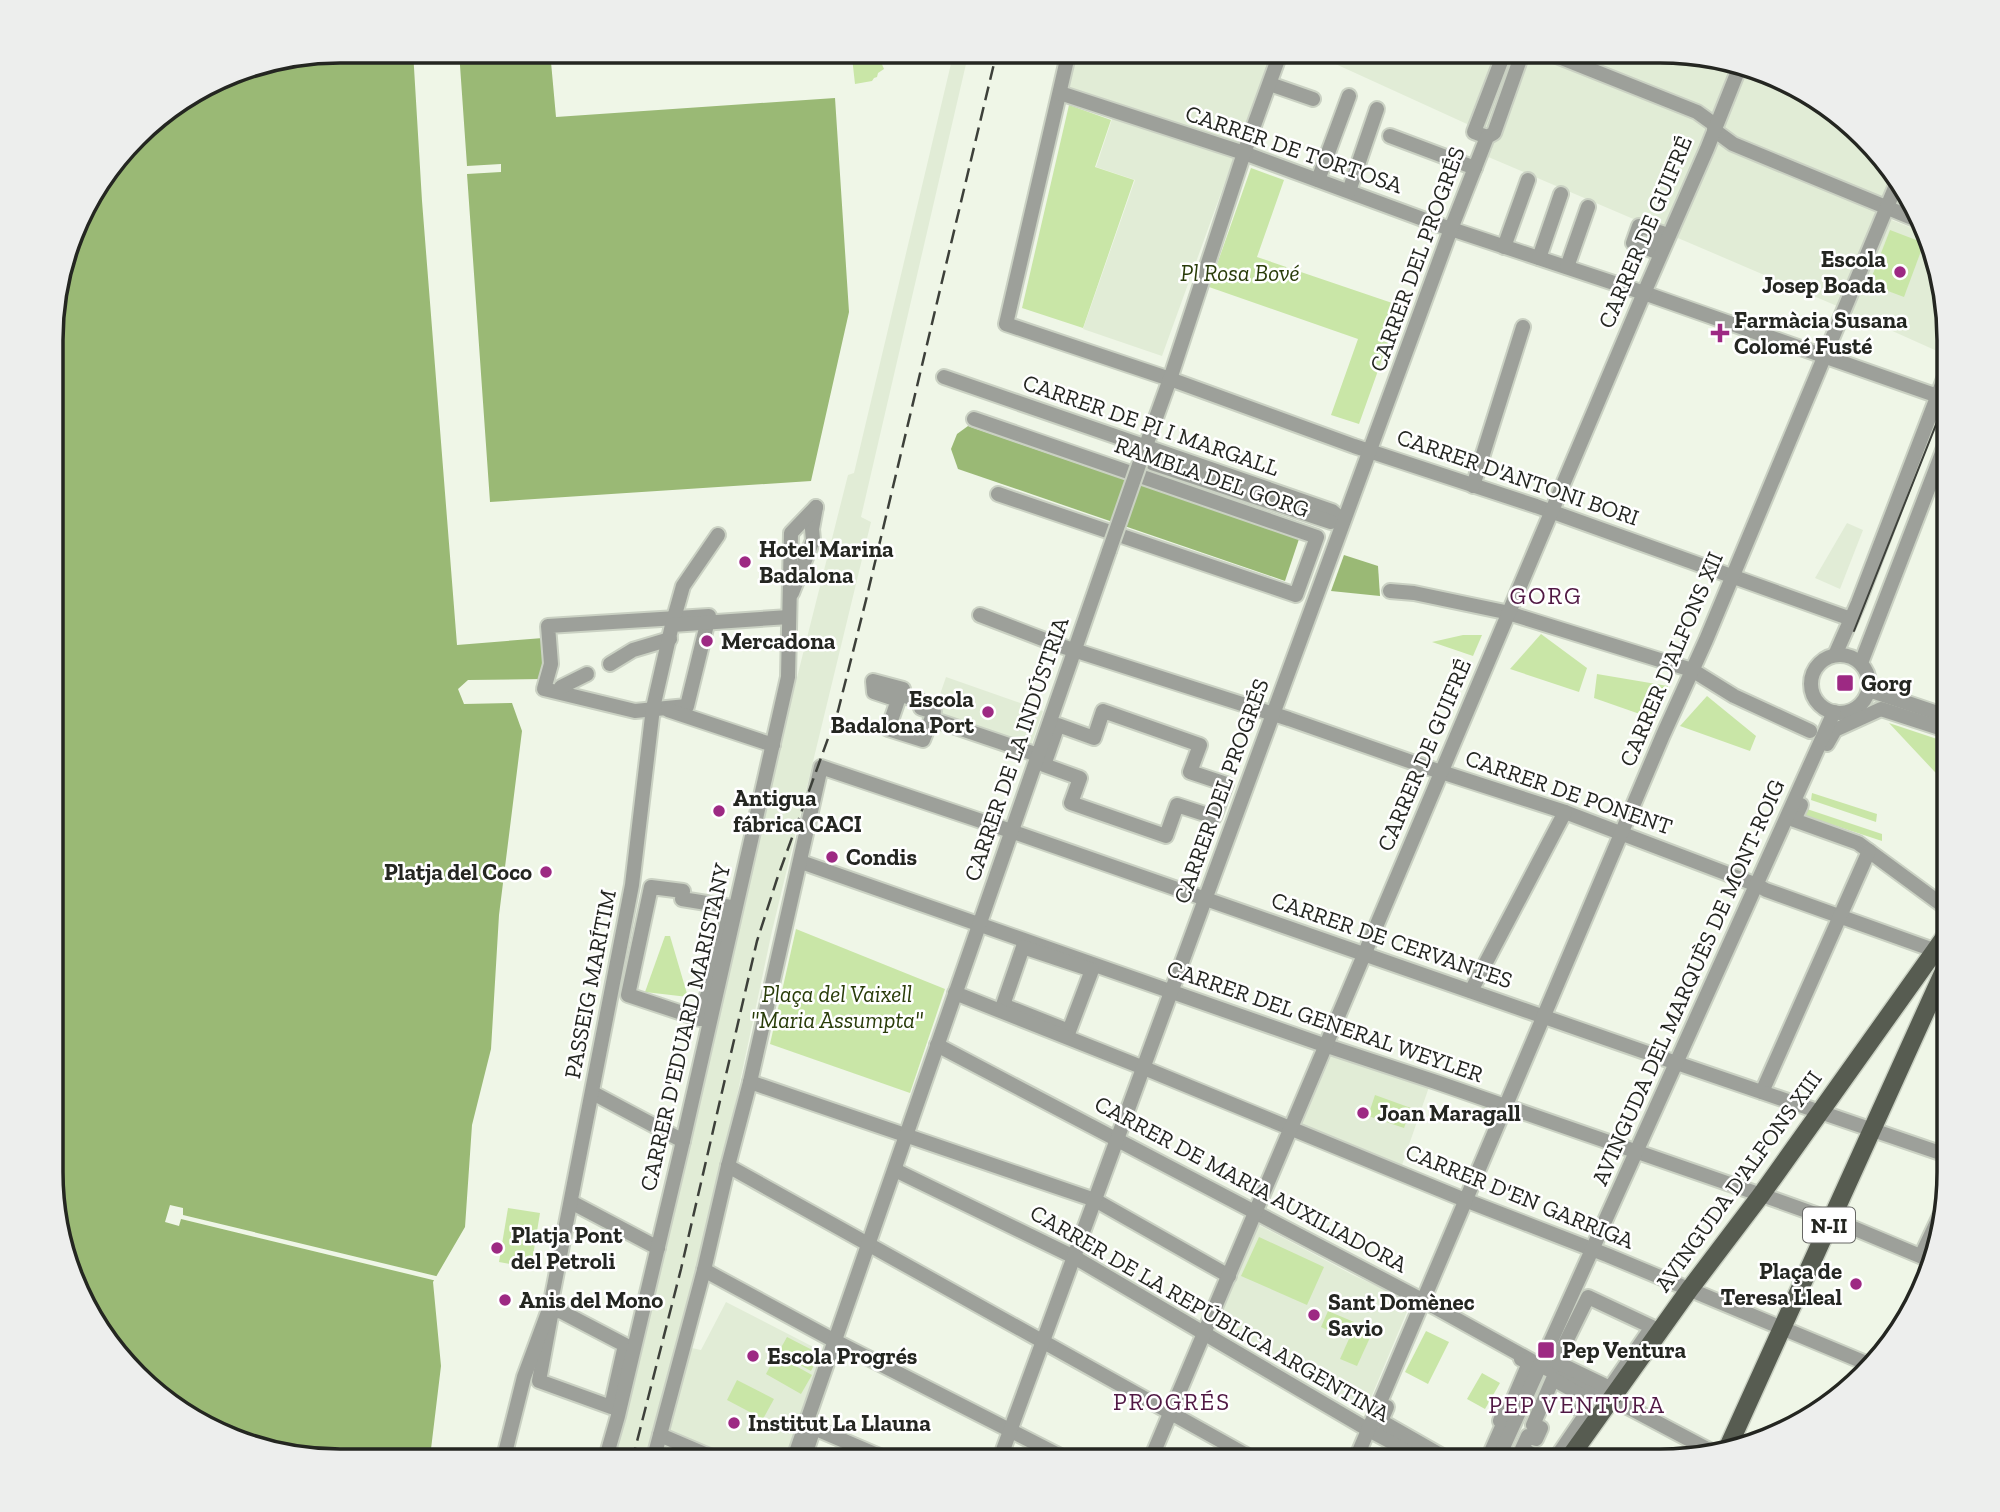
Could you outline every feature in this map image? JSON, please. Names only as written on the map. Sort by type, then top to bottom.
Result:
[{"type":"main road","name":"AVINGUDA D'ALFONS XIII","points":[[1576,1449],[1819,1111],[1937,964]]},
{"type":"main road","name":"N-II","points":[[1732,1440],[1872,1130],[1937,972]]},
{"type":"street","points":[[1060,93],[1066,63]]},
{"type":"street","name":"CARRER DE LA INDÚSTRIA","points":[[797,1449],[1109,551],[1146,462],[1145,447],[1244,153],[1270,84],[1274,63]]},
{"type":"street","name":"CARRER DEL PROGRÉS","points":[[1487,137],[1474,132],[1500,63]]},
{"type":"street","name":"CARRER DEL PROGRÉS","points":[[1004,1449],[1274,715],[1308,619],[1337,524],[1371,451],[1451,229],[1487,137],[1494,133],[1520,63]]},
{"type":"street","points":[[1574,63],[1697,112],[1733,144],[1907,216]]},
{"type":"street","name":"CARRER DE GUIFRÉ","points":[[1155,1449],[1737,74]]},
{"type":"street","points":[[1270,84],[1313,99]]},
{"type":"street","name":"CARRER DE TORTOSA","points":[[1060,93],[1244,153],[1451,229],[1937,396]]},
{"type":"street","name":"CARRER D'ANTONI BORI","points":[[1060,93],[1006,324],[1732,575],[1851,619]]},
{"type":"street","points":[[1318,180],[1349,96]]},
{"type":"street","points":[[1349,191],[1377,109]]},
{"type":"street","points":[[1390,136],[1475,169]]},
{"type":"street","points":[[1504,247],[1528,180]]},
{"type":"street","name":"CARRER D'ALFONS XII","points":[[1360,1449],[1893,191]]},
{"type":"street","points":[[1539,258],[1561,194]]},
{"type":"street","points":[[1567,267],[1588,207]]},
{"type":"street","points":[[1473,486],[1523,327]]},
{"type":"street","name":"CARRER DE PI I MARGALL","points":[[944,377],[1332,511],[1337,524]]},
{"type":"street","points":[[1835,655],[1937,415]]},
{"type":"street","name":"RAMBLA DEL GORG","points":[[974,419],[1317,537],[1296,595],[998,494]]},
{"type":"street","points":[[1146,462],[1337,524]]},
{"type":"street","points":[[1861,663],[1937,483]]},
{"type":"street","name":"CARRER D'EDUARD MARISTANY","points":[[608,1449],[683,1141],[788,677],[789,601],[793,533],[816,507],[813,540],[789,601]]},
{"type":"street","points":[[793,533],[794,546],[800,549],[811,546]]},
{"type":"street","name":"PASSEIG MARÍTIM","points":[[506,1449],[524,1377],[550,1307],[632,885],[672,627],[682,586],[718,535]]},
{"type":"street","points":[[1390,591],[1414,593],[1509,613],[1692,670],[1734,696],[1810,731]]},
{"type":"street","name":"CARRER DE PONENT","points":[[980,615],[1074,650],[1565,812],[1937,955]]},
{"type":"street","points":[[556,629],[672,627],[789,617]]},
{"type":"street","points":[[672,627],[548,626],[551,664],[544,689],[635,712],[687,706],[708,623]]},
{"type":"street","points":[[610,664],[672,627]]},
{"type":"street","points":[[1835,655],[1850,657],[1861,663],[1868,675],[1866,696],[1851,711],[1834,712],[1818,703],[1811,684],[1819,664],[1835,655]]},
{"type":"street","points":[[561,687],[587,674]]},
{"type":"street","points":[[546,681],[633,705],[659,709],[773,745]]},
{"type":"street","points":[[873,681],[903,688],[902,695],[922,702],[920,708],[934,712],[932,719],[923,740],[888,729],[898,700],[874,692],[873,681]]},
{"type":"street","points":[[1866,696],[1937,714]]},
{"type":"street","points":[[1866,696],[1937,725]]},
{"type":"street","points":[[1937,726],[1881,709],[1838,728],[1833,733],[1794,820],[1858,843],[1937,901]]},
{"type":"street","points":[[1103,711],[1200,745],[1190,772],[1226,784],[1214,817],[1177,805],[1166,836],[1071,803],[1080,778],[1044,765],[1058,725],[1094,738],[1103,711]]},
{"type":"street","name":"AVINGUDA DEL MARQUÈS DE MONT-ROIG","points":[[1503,1449],[1834,712]]},
{"type":"street","points":[[932,719],[1038,755]]},
{"type":"street","name":"CARRER DE CERVANTES","points":[[801,862],[821,767],[1937,1152]]},
{"type":"street","points":[[1471,991],[1565,812]]},
{"type":"street","points":[[1762,1092],[1869,851]]},
{"type":"street","points":[[656,1449],[704,1270],[801,862]]},
{"type":"street","name":"CARRER DEL GENERAL WEYLER","points":[[801,862],[1325,1046],[1761,1195],[1923,1257]]},
{"type":"street","points":[[651,887],[683,891],[682,899],[731,907],[700,1019],[628,995],[651,887]]},
{"type":"street","points":[[1023,947],[1092,970],[1069,1031],[1003,1005],[1023,947]]},
{"type":"street","name":"CARRER D'EN GARRIGA","points":[[955,993],[1291,1127],[1862,1362]]},
{"type":"street","name":"CARRER DE MARIA AUXILIADORA","points":[[937,1045],[1422,1300],[1541,1366],[1701,1446]]},
{"type":"street","points":[[750,1083],[1095,1200],[1229,1276]]},
{"type":"street","points":[[593,1093],[683,1141]]},
{"type":"street","points":[[728,1166],[1234,1449]]},
{"type":"street","name":"CARRER DE LA REPÚBLICA ARGENTINA","points":[[895,1170],[1074,1257],[1404,1449]]},
{"type":"street","points":[[571,1202],[657,1248]]},
{"type":"street","points":[[704,1270],[833,1340],[1048,1449]]},
{"type":"street","points":[[1588,1297],[1653,1327],[1610,1388],[1556,1362],[1588,1297]]},
{"type":"street","points":[[552,1310],[562,1312],[625,1345],[611,1407],[539,1381],[552,1310]]},
{"type":"street","points":[[1430,1449],[1381,1421],[1427,1311],[1530,1363],[1509,1410],[1505,1409],[1500,1421],[1504,1422],[1492,1449]]},
{"type":"street","points":[[1522,1449],[1528,1436],[1536,1439],[1541,1428],[1533,1425],[1553,1379],[1588,1399],[1580,1410],[1586,1414],[1562,1449]]},
{"type":"street","points":[[807,1449],[814,1428],[863,1449]]},
{"type":"street","points":[[660,1435],[693,1449]]},
{"type":"shaded area","points":[[414,63],[457,645],[543,638],[549,659],[542,679],[468,680],[458,689],[464,704],[512,703],[522,731],[499,915],[491,1049],[472,1125],[465,1227],[433,1282],[441,1366],[431,1449],[304,1447],[268,1440],[234,1428],[171,1392],[144,1368],[120,1341],[84,1278],[72,1244],[65,1208],[63,340],[68,286],[84,234],[100,202],[120,171],[144,144],[186,110],[234,84],[268,72],[304,65]]},
{"type":"shaded area","points":[[460,63],[551,63],[556,117],[835,98],[849,312],[811,481],[490,502],[467,174],[501,172],[501,164],[467,166]]},
{"type":"shaded area","points":[[951,63],[966,63],[861,517],[871,522],[772,931],[699,1275],[654,1449],[612,1449],[748,891],[779,749],[848,475],[854,473]]},
{"type":"shaded area","points":[[1070,63],[1271,63],[1267,66],[1162,356],[1083,329],[1135,180],[1096,167],[1115,110],[1062,92]]},
{"type":"shaded area","points":[[1333,63],[1660,63],[1714,68],[1766,84],[1814,110],[1856,144],[1889,184],[1837,306],[1486,156],[1467,124]]},
{"type":"shaded area","name":"Escola Josep Boada","points":[[1889,219],[1913,229],[1932,286],[1937,351],[1850,312]]},
{"type":"shaded area","points":[[968,426],[1299,539],[1285,581],[958,469],[951,449],[957,434]]},
{"type":"shaded area","points":[[1847,523],[1863,530],[1840,589],[1815,578]]},
{"type":"shaded area","points":[[1344,555],[1378,566],[1380,596],[1331,591]]},
{"type":"shaded area","name":"Escola Badalona Port","points":[[946,677],[1043,711],[1031,746],[934,712]]},
{"type":"shaded area","name":"Joan Maragall","points":[[1332,1054],[1429,1087],[1402,1165],[1302,1124]]},
{"type":"shaded area","name":"Sant Domènec Savio","points":[[1259,1225],[1353,1275],[1411,1302],[1365,1412],[1216,1327]]},
{"type":"shaded area","points":[[726,1302],[823,1352],[789,1449],[707,1449],[667,1432],[687,1347],[701,1350]]},
{"type":"green space","points":[[853,63],[881,63],[884,69],[872,81],[855,84]]},
{"type":"green space","points":[[1069,105],[1111,120],[1095,167],[1134,180],[1083,328],[1022,308]]},
{"type":"green space","name":"Pl Rosa Bové","points":[[1251,168],[1284,180],[1257,257],[1401,306],[1359,424],[1331,415],[1358,339],[1209,287]]},
{"type":"green space","points":[[1890,230],[1918,241],[1922,250],[1904,297],[1869,284]]},
{"type":"green space","points":[[1541,634],[1587,668],[1579,692],[1510,669]]},
{"type":"green space","points":[[1463,635],[1482,635],[1473,656],[1432,642]]},
{"type":"green space","points":[[1597,674],[1668,686],[1654,719],[1594,698]]},
{"type":"green space","points":[[1707,696],[1756,736],[1750,751],[1680,726]]},
{"type":"green space","points":[[1889,723],[1937,739],[1937,774]]},
{"type":"green space","points":[[1812,793],[1877,814],[1876,822],[1811,800]]},
{"type":"green space","points":[[1804,808],[1882,834],[1882,841],[1803,815]]},
{"type":"green space","name":"Plaça del Vaixell \"Maria Assumpta\"","points":[[796,929],[945,989],[910,1093],[770,1044]]},
{"type":"green space","points":[[665,936],[670,936],[688,997],[645,992]]},
{"type":"green space","points":[[1375,1095],[1411,1108],[1404,1128],[1368,1116]]},
{"type":"green space","points":[[508,1208],[540,1213],[531,1268],[499,1262]]},
{"type":"green space","points":[[1259,1237],[1324,1267],[1307,1305],[1241,1276]]},
{"type":"green space","points":[[1328,1311],[1354,1322],[1347,1339],[1321,1327]]},
{"type":"green space","points":[[1356,1323],[1373,1331],[1357,1366],[1340,1359]]},
{"type":"green space","points":[[1426,1331],[1449,1342],[1428,1384],[1405,1372]]},
{"type":"green space","points":[[787,1337],[820,1354],[811,1371],[778,1353]]},
{"type":"green space","points":[[776,1355],[812,1375],[801,1394],[766,1374]]},
{"type":"green space","points":[[1482,1373],[1500,1383],[1485,1409],[1467,1399]]},
{"type":"green space","points":[[737,1380],[774,1399],[763,1419],[727,1400]]},
{"type":"pier","points":[[170,1205],[183,1208],[183,1215],[440,1277],[437,1281],[181,1219],[179,1226],[165,1222]]},
{"type":"tram line","points":[[1854,631],[1937,422]]},
{"type":"railway","points":[[635,1449],[681,1269],[757,941],[838,711],[994,63]]},
{"type":"place","name":"Escola Josep Boada","points":[[1900,272]]},
{"type":"place","name":"Farmàcia Susana Colomé Fusté","points":[[1720,333]]},
{"type":"place","name":"Hotel Marina Badalona","points":[[745,562]]},
{"type":"place","name":"Mercadona","points":[[707,641]]},
{"type":"place","name":"Gorg","points":[[1845,683]]},
{"type":"place","name":"Escola Badalona Port","points":[[988,712]]},
{"type":"place","name":"Antigua fábrica CACI","points":[[719,811]]},
{"type":"place","name":"Condis","points":[[832,857]]},
{"type":"place","name":"Platja del Coco","points":[[546,872]]},
{"type":"place","name":"Joan Maragall","points":[[1363,1113]]},
{"type":"place","name":"Platja Pont del Petroli","points":[[497,1248]]},
{"type":"place","name":"Plaça de Teresa Lleal","points":[[1856,1284]]},
{"type":"place","name":"Anis del Mono","points":[[505,1300]]},
{"type":"place","name":"Sant Domènec Savio","points":[[1314,1315]]},
{"type":"place","name":"Pep Ventura","points":[[1546,1350]]},
{"type":"place","name":"Escola Progrés","points":[[753,1356]]},
{"type":"place","name":"Institut La Llauna","points":[[734,1423]]},
{"type":"district","name":"GORG","points":[[1546,595]]},
{"type":"district","name":"PROGRÉS","points":[[1172,1401]]},
{"type":"district","name":"PEP VENTURA","points":[[1577,1404]]}]
